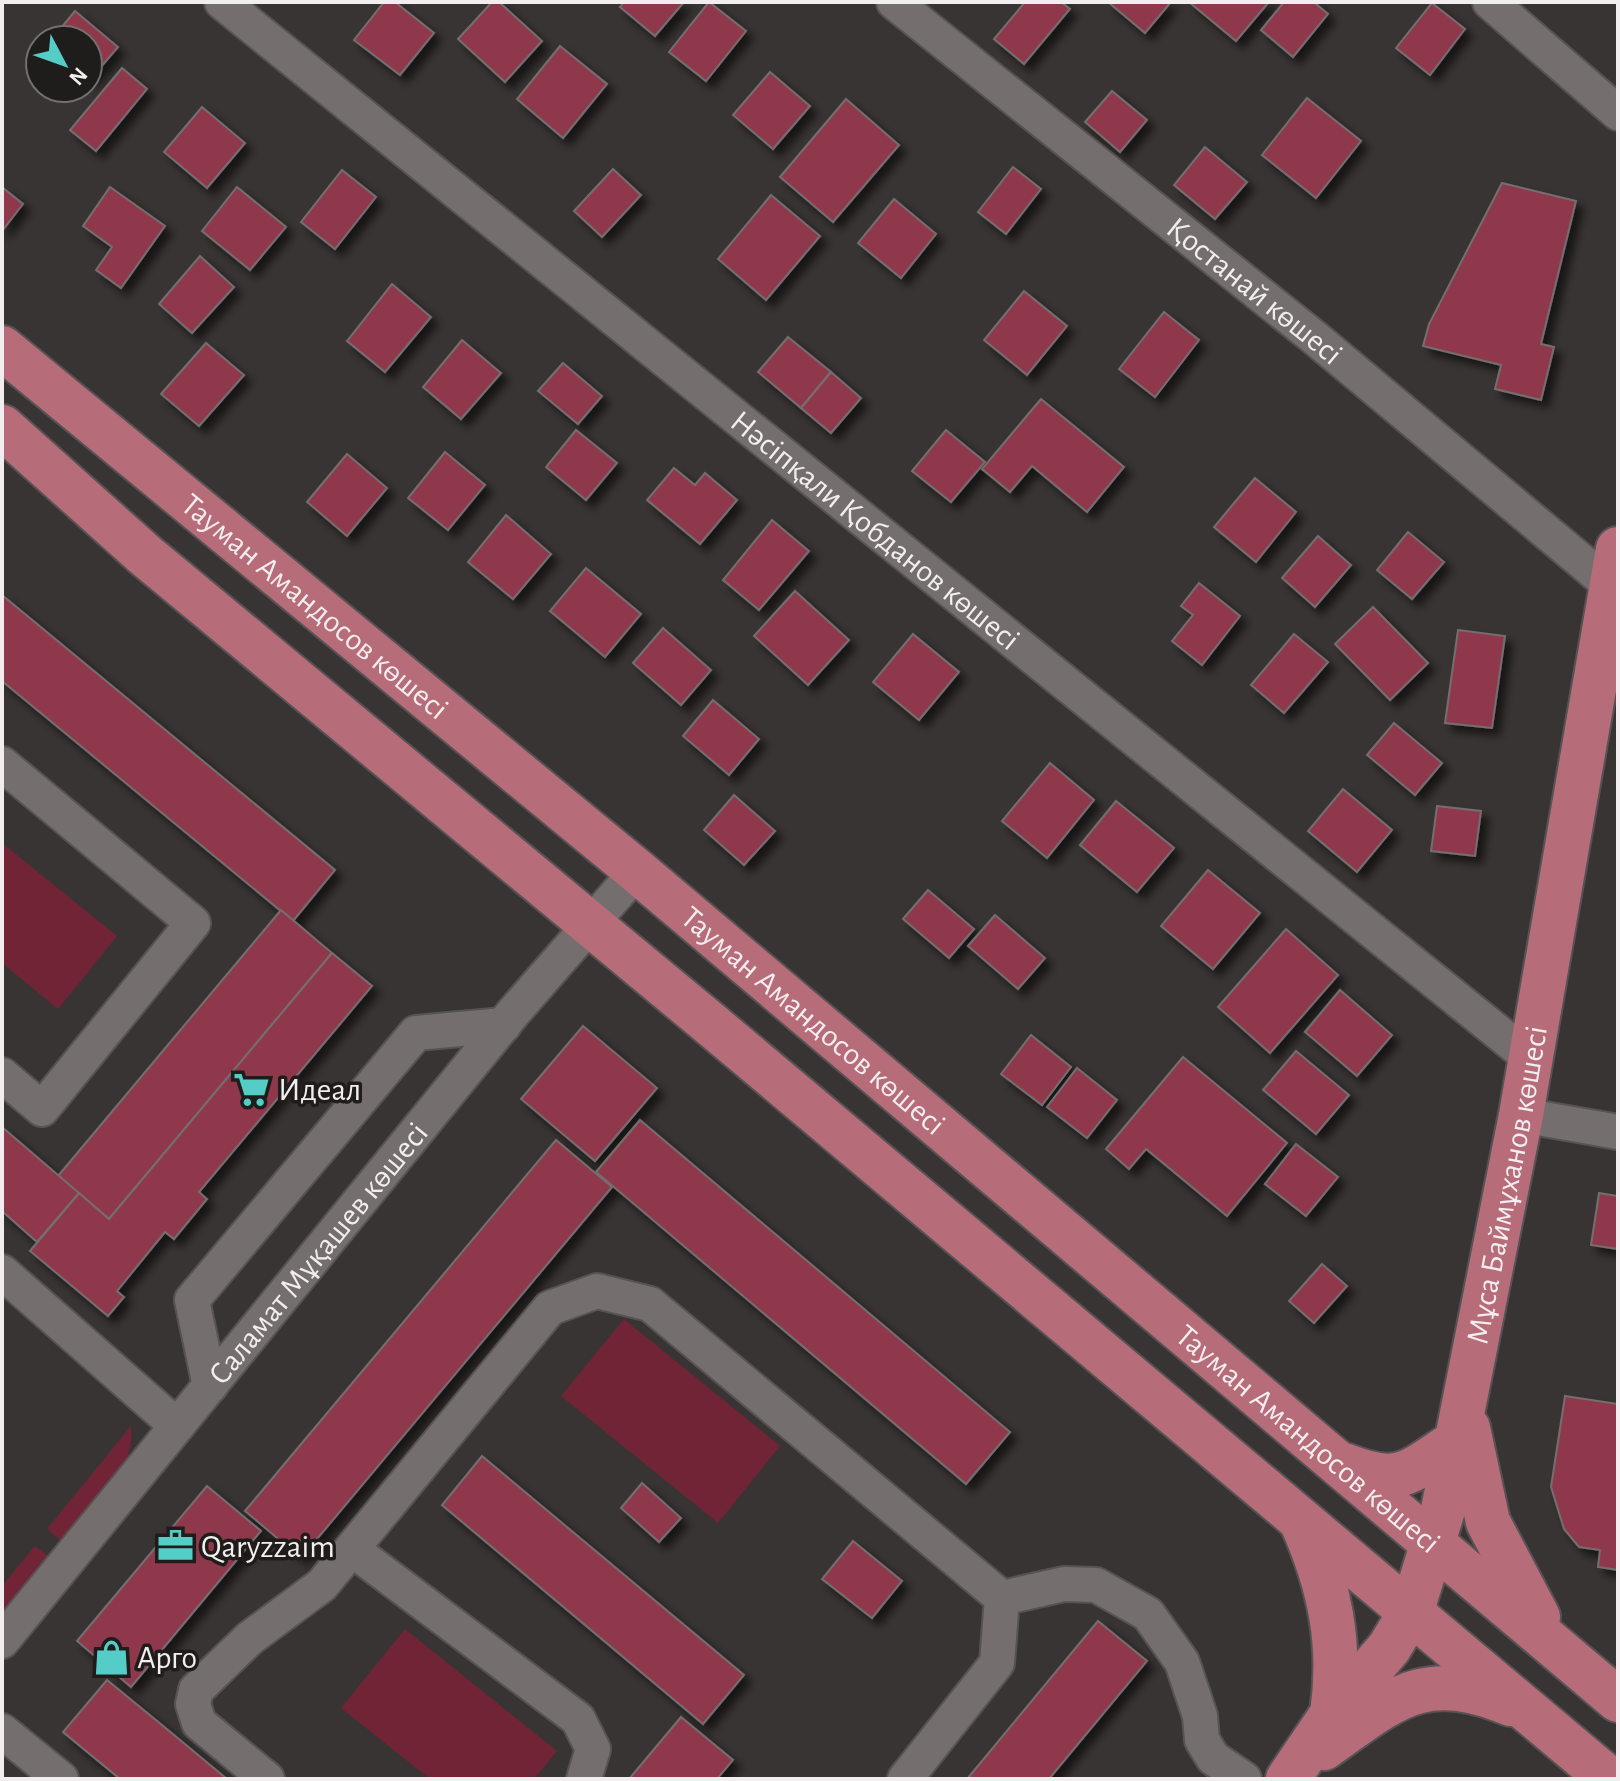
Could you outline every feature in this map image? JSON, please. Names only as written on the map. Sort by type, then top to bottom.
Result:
[{"type":"main road","name":"Тауман Амандосов көшесі","points":[[2,348],[637,871],[1618,1700]]},
{"type":"main road","name":"Тауман Амандосов көшесі","points":[[2,427],[145,555],[593,925],[1412,1610],[1609,1779]]},
{"type":"main road","name":"Мұса Баймұханов көшесі","points":[[1294,1772],[1332,1714],[1389,1648],[1412,1610],[1443,1510],[1530,1058],[1606,690],[1614,568]]},
{"type":"main road","points":[[1342,1464],[1376,1477],[1410,1472],[1459,1423],[1488,1522],[1554,1645]]},
{"type":"main road","points":[[1300,1519],[1323,1570],[1326,1585],[1338,1673],[1332,1714]]},
{"type":"main road","points":[[1294,1772],[1376,1712],[1408,1694],[1443,1686],[1479,1691],[1531,1712]]},
{"type":"street","name":"Нәсіпқали Қобданов көшесі","points":[[222,2],[1530,1058]]},
{"type":"street","name":"Қостанай көшесі","points":[[894,2],[1315,338],[1614,568]]},
{"type":"street","points":[[1490,2],[1618,113]]},
{"type":"street","points":[[2,764],[193,923],[42,1109],[2,1075]]},
{"type":"street","name":"Саламат Мұқашев көшесі","points":[[2,1641],[504,1025],[637,871]]},
{"type":"street","points":[[210,1386],[192,1300],[416,1033],[504,1025]]},
{"type":"street","points":[[1521,1115],[1618,1132]]},
{"type":"street","points":[[2,1272],[177,1426]]},
{"type":"street","points":[[267,1779],[199,1723],[193,1704],[196,1690],[250,1638],[322,1585],[550,1308],[597,1291],[650,1304],[1002,1598]]},
{"type":"street","points":[[353,1550],[578,1719],[593,1749],[584,1779]]},
{"type":"street","points":[[1002,1598],[1064,1584],[1096,1585],[1148,1614],[1182,1662],[1207,1749],[1213,1758],[1244,1779]]},
{"type":"street","points":[[905,1779],[997,1663],[1002,1598]]},
{"type":"street","points":[[2,1731],[61,1779]]},
{"type":"shaded area","points":[[2,843],[117,936],[58,1009],[2,963]]},
{"type":"shaded area","points":[[624,1319],[780,1446],[718,1523],[561,1396]]},
{"type":"shaded area","points":[[131,1426],[131,1443],[120,1475],[100,1504],[65,1544],[47,1529]]},
{"type":"shaded area","points":[[35,1546],[53,1560],[2,1623],[2,1586]]},
{"type":"shaded area","points":[[405,1629],[557,1751],[534,1779],[430,1779],[341,1708]]},
{"type":"building","points":[[384,2],[395,2],[434,33],[400,75],[354,40]]},
{"type":"building","points":[[492,2],[499,2],[542,41],[505,82],[458,39]]},
{"type":"building","points":[[624,2],[684,2],[655,36],[620,7]]},
{"type":"building","points":[[709,2],[746,31],[706,81],[669,52]]},
{"type":"building","points":[[1025,2],[1061,2],[1070,9],[1024,64],[994,39]]},
{"type":"building","points":[[1108,2],[1171,2],[1145,33]]},
{"type":"building","points":[[1189,2],[1269,2],[1236,41]]},
{"type":"building","points":[[1284,2],[1318,2],[1316,4],[1328,14],[1293,57],[1261,30]]},
{"type":"building","points":[[1432,3],[1465,29],[1430,75],[1396,48]]},
{"type":"building","points":[[75,11],[91,24],[64,24]]},
{"type":"building","points":[[104,35],[118,47],[104,63]]},
{"type":"building","points":[[560,46],[607,84],[563,138],[517,99]]},
{"type":"building","points":[[122,68],[147,89],[96,151],[70,130],[92,104],[104,104],[104,89]]},
{"type":"building","points":[[770,72],[810,106],[773,149],[733,115]]},
{"type":"building","points":[[1112,91],[1147,120],[1120,152],[1085,122]]},
{"type":"building","points":[[1307,98],[1361,141],[1316,198],[1262,155]]},
{"type":"building","points":[[846,99],[899,145],[833,222],[780,177]]},
{"type":"building","points":[[202,107],[245,143],[207,188],[164,152]]},
{"type":"building","points":[[1205,147],[1247,182],[1215,219],[1174,185]]},
{"type":"building","points":[[1013,167],[1041,189],[1006,234],[978,212]]},
{"type":"building","points":[[613,169],[641,195],[602,237],[574,211]]},
{"type":"building","points":[[342,170],[376,197],[335,249],[301,222]]},
{"type":"building","points":[[1502,183],[1576,201],[1541,344],[1554,347],[1541,400],[1495,389],[1501,365],[1423,346],[1429,324]]},
{"type":"building","points":[[2,187],[23,204],[2,231]]},
{"type":"building","points":[[110,187],[165,226],[121,288],[96,270],[112,247],[83,226]]},
{"type":"building","points":[[237,187],[286,227],[250,270],[202,231]]},
{"type":"building","points":[[771,195],[820,236],[766,300],[718,259]]},
{"type":"building","points":[[894,199],[936,234],[901,278],[858,243]]},
{"type":"building","points":[[200,256],[234,287],[192,333],[159,304]]},
{"type":"building","points":[[392,284],[431,317],[385,372],[347,341]]},
{"type":"building","points":[[1024,291],[1067,326],[1027,375],[984,340]]},
{"type":"building","points":[[1164,312],[1199,340],[1155,397],[1119,369]]},
{"type":"building","points":[[788,337],[831,372],[801,408],[758,372]]},
{"type":"building","points":[[462,340],[501,373],[461,419],[423,387]]},
{"type":"building","points":[[206,343],[244,375],[199,426],[161,394]]},
{"type":"building","points":[[563,363],[602,396],[578,424],[538,391]]},
{"type":"building","points":[[831,372],[861,398],[831,433],[801,408]]},
{"type":"building","points":[[1041,399],[1124,467],[1087,512],[1032,466],[1010,492],[982,469]]},
{"type":"building","points":[[576,430],[617,463],[586,500],[546,467]]},
{"type":"building","points":[[946,430],[985,462],[951,502],[912,471]]},
{"type":"building","points":[[445,452],[485,485],[448,530],[408,498]]},
{"type":"building","points":[[347,454],[387,488],[347,536],[307,502]]},
{"type":"building","points":[[674,468],[695,485],[705,473],[737,500],[700,544],[647,500]]},
{"type":"building","points":[[1255,478],[1296,512],[1256,562],[1214,527]]},
{"type":"building","points":[[506,515],[551,554],[513,599],[468,562]]},
{"type":"building","points":[[772,520],[809,551],[759,610],[723,580]]},
{"type":"building","points":[[1408,532],[1444,562],[1412,599],[1377,570]]},
{"type":"building","points":[[1318,536],[1351,565],[1315,607],[1282,578]]},
{"type":"building","points":[[586,568],[641,614],[605,657],[550,611]]},
{"type":"building","points":[[1199,583],[1240,616],[1202,665],[1172,641],[1193,615],[1181,606]]},
{"type":"building","points":[[795,591],[849,640],[808,685],[754,636]]},
{"type":"building","points":[[2,595],[335,870],[293,921],[2,681]]},
{"type":"building","points":[[1373,607],[1428,663],[1390,700],[1335,644]]},
{"type":"building","points":[[663,628],[711,670],[681,705],[633,663]]},
{"type":"building","points":[[1458,630],[1505,636],[1492,728],[1445,723]]},
{"type":"building","points":[[913,634],[959,672],[919,720],[873,682]]},
{"type":"building","points":[[1294,634],[1328,662],[1284,713],[1251,685]]},
{"type":"building","points":[[713,700],[759,739],[729,775],[683,736]]},
{"type":"building","points":[[1394,723],[1442,763],[1415,795],[1367,755]]},
{"type":"building","points":[[1050,763],[1094,800],[1047,858],[1002,821]]},
{"type":"building","points":[[1343,789],[1392,830],[1357,872],[1308,831]]},
{"type":"building","points":[[734,795],[775,831],[744,865],[704,830]]},
{"type":"building","points":[[1116,801],[1174,848],[1137,892],[1080,845]]},
{"type":"building","points":[[1437,806],[1481,811],[1475,856],[1431,851]]},
{"type":"building","points":[[1208,870],[1260,913],[1213,969],[1161,926]]},
{"type":"building","points":[[928,890],[974,929],[949,958],[903,919]]},
{"type":"building","points":[[281,910],[332,953],[109,1219],[58,1176]]},
{"type":"building","points":[[995,915],[1045,958],[1018,989],[968,946]]},
{"type":"building","points":[[1286,929],[1338,975],[1270,1053],[1218,1007]]},
{"type":"building","name":"Идеал","points":[[332,953],[372,986],[199,1192],[207,1199],[174,1239],[165,1232],[117,1291],[124,1297],[108,1316],[30,1251],[79,1193],[109,1219]]},
{"type":"building","points":[[1340,990],[1392,1035],[1357,1076],[1305,1032]]},
{"type":"building","points":[[583,1026],[657,1088],[595,1161],[521,1099]]},
{"type":"building","points":[[1031,1035],[1071,1067],[1042,1105],[1001,1074]]},
{"type":"building","points":[[1296,1051],[1349,1095],[1316,1134],[1263,1090]]},
{"type":"building","points":[[1183,1057],[1287,1143],[1227,1216],[1146,1149],[1129,1169],[1106,1149]]},
{"type":"building","points":[[1077,1068],[1117,1100],[1087,1138],[1047,1107]]},
{"type":"building","points":[[640,1120],[1010,1432],[966,1484],[596,1172]]},
{"type":"building","points":[[2,1127],[79,1193],[37,1242],[2,1211]]},
{"type":"building","points":[[556,1140],[612,1187],[301,1558],[245,1511]]},
{"type":"building","points":[[1296,1144],[1338,1177],[1306,1216],[1265,1184]]},
{"type":"building","points":[[1599,1193],[1618,1196],[1618,1249],[1591,1245]]},
{"type":"building","points":[[1322,1264],[1347,1286],[1314,1323],[1289,1301]]},
{"type":"building","points":[[1565,1396],[1618,1404],[1618,1570],[1598,1567],[1600,1550],[1579,1547],[1564,1529],[1551,1487]]},
{"type":"building","points":[[482,1456],[744,1675],[703,1724],[442,1505]]},
{"type":"building","points":[[642,1483],[681,1518],[659,1542],[621,1508]]},
{"type":"building","points":[[207,1486],[261,1531],[131,1687],[77,1641]]},
{"type":"building","points":[[853,1541],[902,1581],[872,1618],[822,1579]]},
{"type":"building","points":[[1098,1621],[1147,1661],[1049,1779],[967,1779]]},
{"type":"building","points":[[107,1680],[227,1779],[120,1779],[63,1732]]},
{"type":"building","points":[[681,1717],[733,1760],[717,1779],[629,1779]]},
{"type":"place","name":"Идеал","points":[[252,1089]]},
{"type":"place","name":"Qaryzzaim","points":[[175,1546]]},
{"type":"place","name":"Арго","points":[[111,1657]]}]
